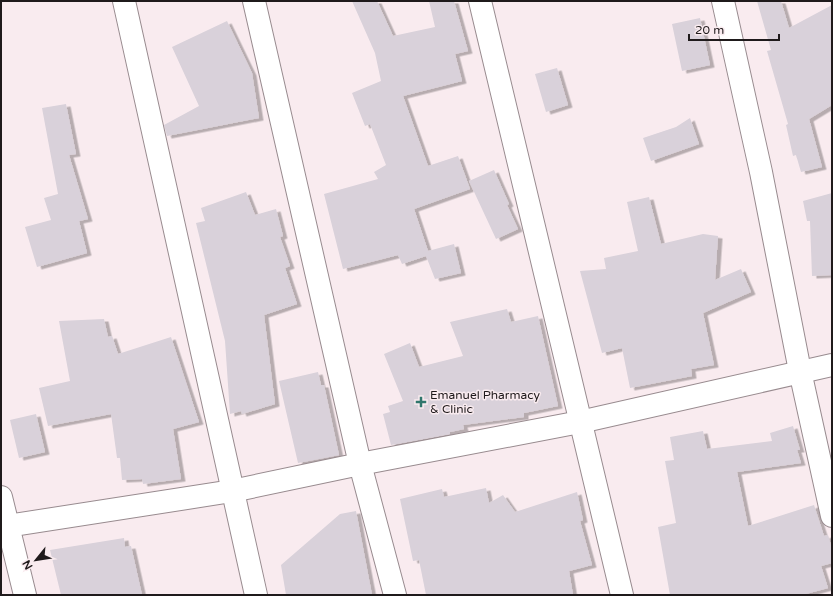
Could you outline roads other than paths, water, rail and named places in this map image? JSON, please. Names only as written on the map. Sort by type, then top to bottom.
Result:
[{"type":"street","points":[[124,1],[256,595]]},
{"type":"street","points":[[254,1],[360,464],[395,595]]},
{"type":"street","points":[[480,1],[622,595]]},
{"type":"street","points":[[723,1],[762,172],[800,371],[832,516]]},
{"type":"street","points":[[4,527],[232,491],[360,464],[580,422],[800,371],[832,365]]},
{"type":"street","points":[[1,497],[4,527],[25,595]]},
{"type":"place","name":"Emanuel Pharmacy & Clinic","points":[[421,402]]}]
